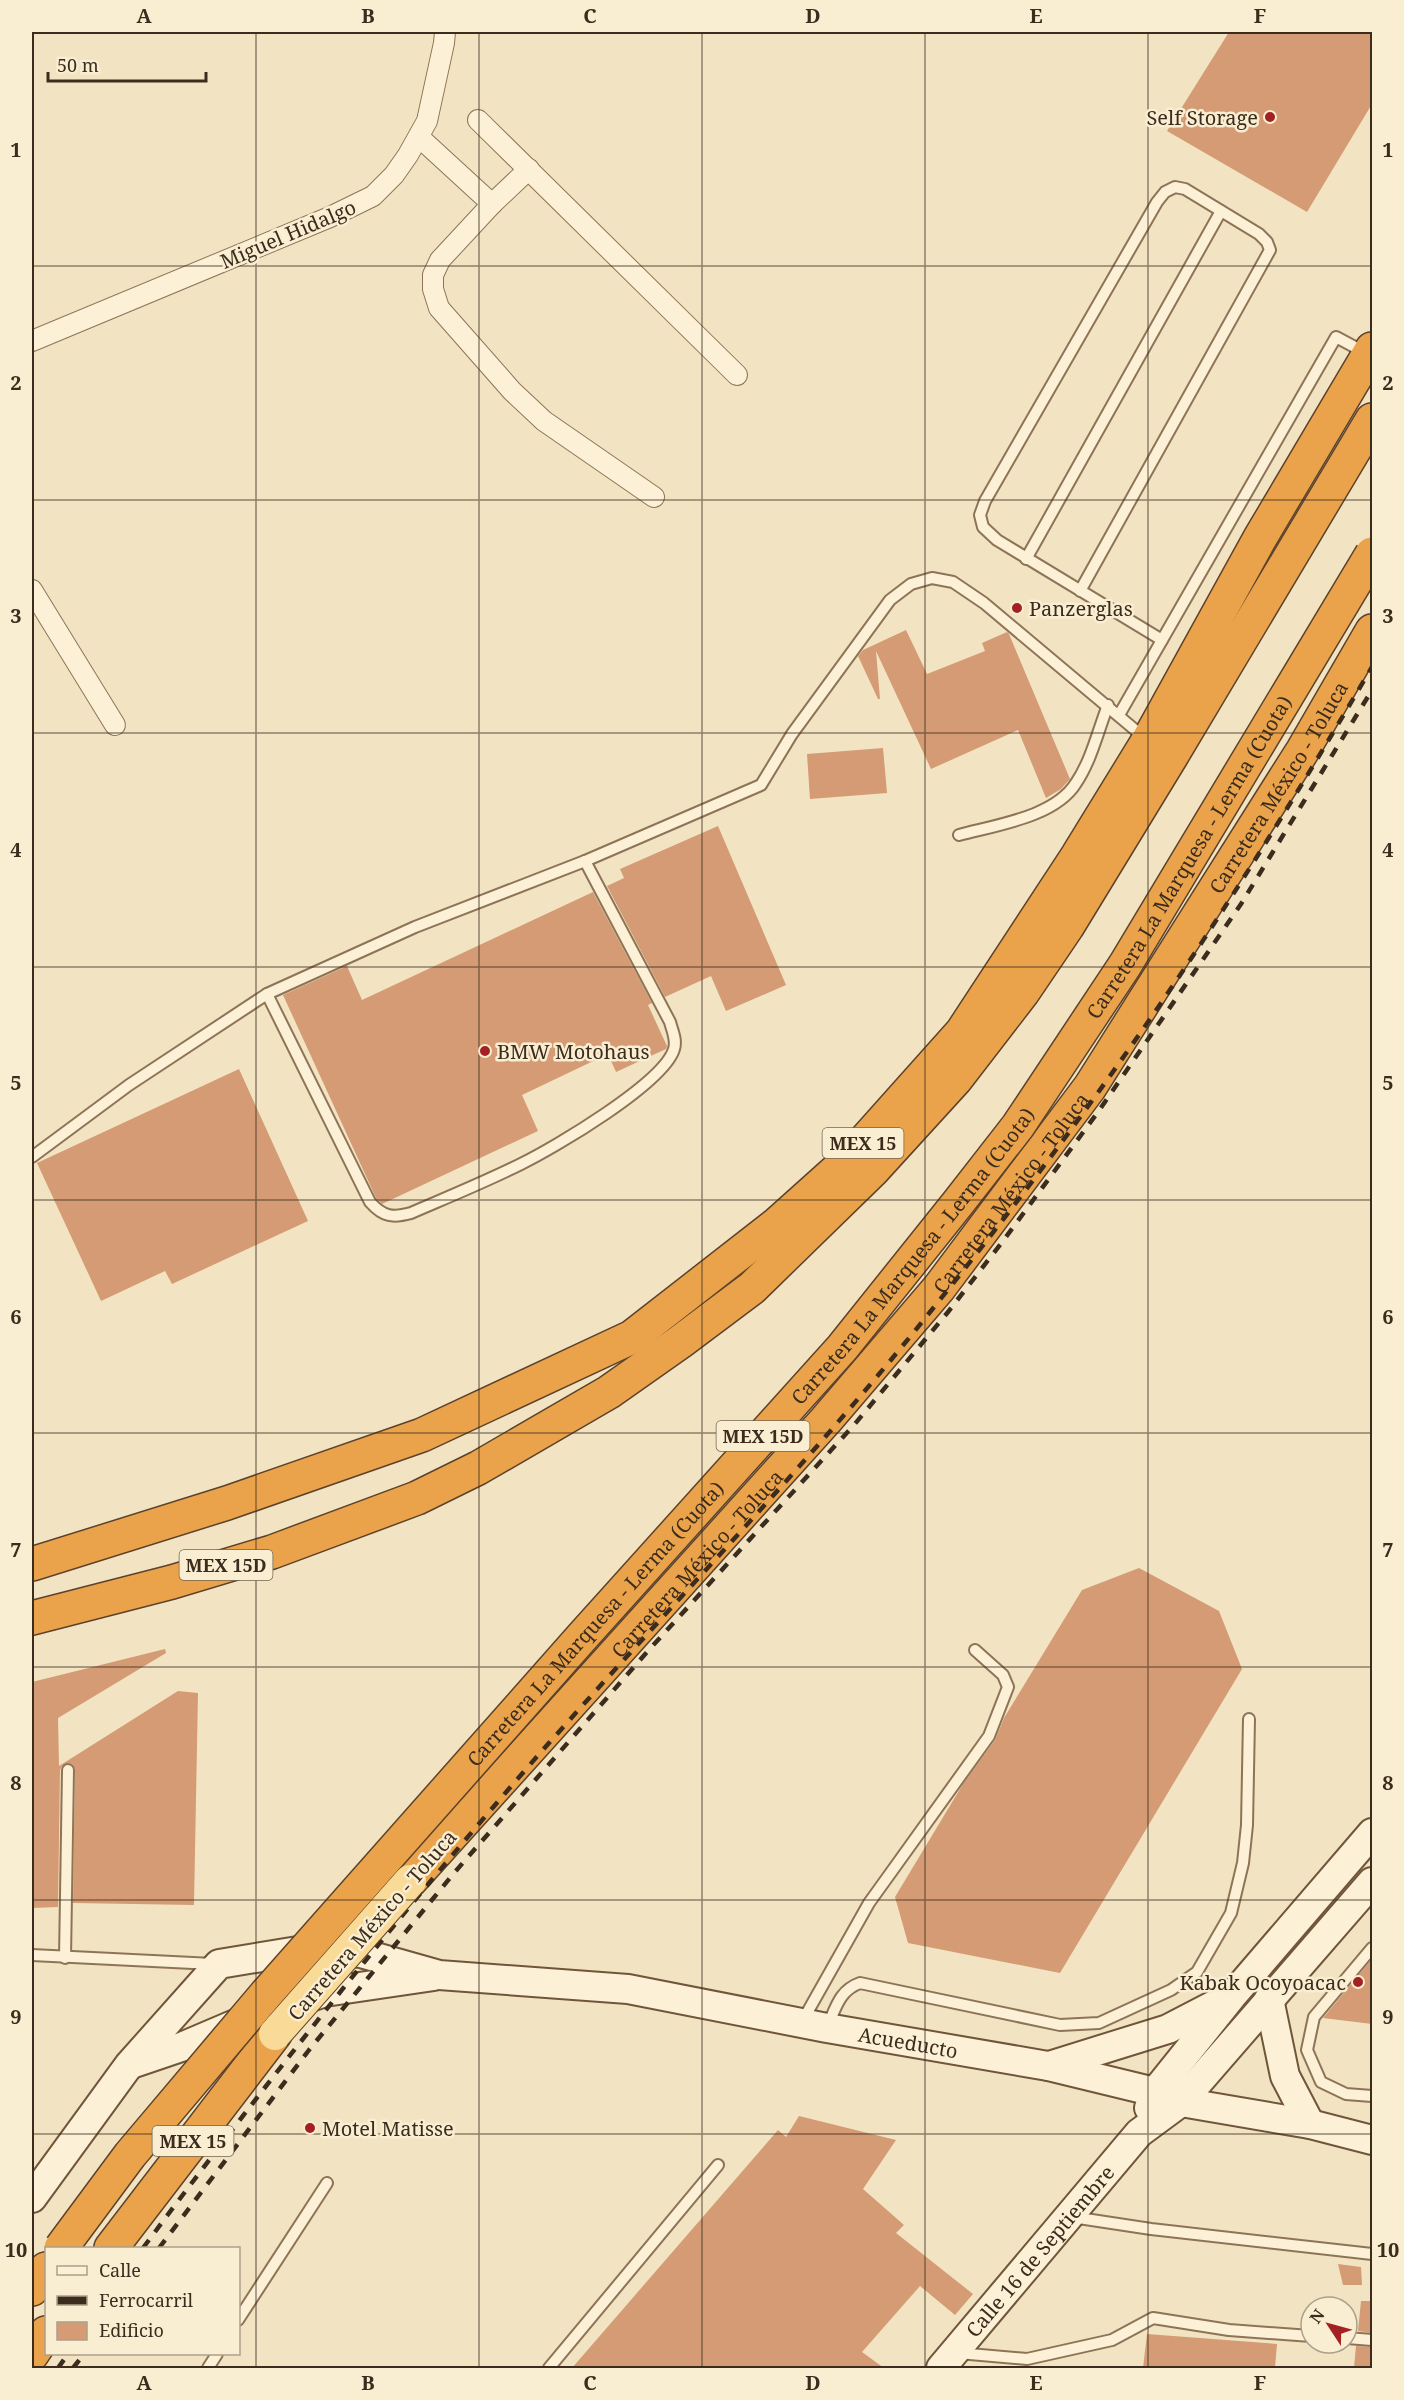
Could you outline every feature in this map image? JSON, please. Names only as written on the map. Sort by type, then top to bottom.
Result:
[{"type":"highway","name":"MEX 15","points":[[32,1564],[227,1503],[422,1435],[632,1336],[777,1224],[845,1163],[962,1032],[1078,855],[1148,741],[1260,538],[1371,352]]},
{"type":"highway","name":"MEX 15D","points":[[32,1618],[172,1582],[272,1552],[417,1498],[478,1468],[609,1392],[743,1295],[873,1170],[956,1079],[1023,992],[1067,927],[1372,420]]},
{"type":"highway","name":"Carretera La Marquesa - Lerma (Cuota)","points":[[62,2247],[130,2155],[266,1994],[842,1348],[1018,1126],[1125,964],[1372,554]]},
{"type":"highway","name":"Carretera México - Toluca","points":[[410,1881],[826,1420],[939,1288],[1090,1087],[1303,750],[1372,631]]},
{"type":"highway","name":"Carretera México - Toluca","points":[[112,2247],[276,2034]]},
{"type":"highway","points":[[32,2289],[45,2270]]},
{"type":"highway","points":[[32,2354],[45,2334]]},
{"type":"main road","name":"Calle 16 de Septiembre","points":[[948,2360],[1168,2097],[1232,1996],[1372,1833]]},
{"type":"main road","name":"Carretera México - Toluca","points":[[276,2034],[410,1881]]},
{"type":"main road","name":"Calle 16 de Septiembre","points":[[1168,2097],[1269,1999],[1372,1882]]},
{"type":"main road","points":[[32,2198],[129,2065],[219,1964],[310,1949],[361,1953],[439,1975]]},
{"type":"main road","name":"Acueducto","points":[[439,1975],[628,1989],[814,2026],[1048,2066],[1168,2097],[1310,2124],[1372,2140]]},
{"type":"main road","points":[[129,2065],[184,2046],[244,2020],[325,1992],[439,1975]]},
{"type":"main road","points":[[1048,2066],[1168,2029],[1232,1996]]},
{"type":"main road","points":[[1269,1999],[1285,2076],[1297,2103],[1310,2124]]},
{"type":"street","name":"Miguel Hidalgo","points":[[32,341],[330,218],[373,196],[394,175],[419,138],[427,121],[445,32]]},
{"type":"street","points":[[478,120],[737,375]]},
{"type":"street","points":[[419,138],[492,204]]},
{"type":"street","points":[[529,169],[492,204],[440,260],[433,275],[433,289],[439,308],[512,390],[544,421],[654,497]]},
{"type":"street","points":[[32,590],[116,724]]},
{"type":"lane","points":[[1080,591],[1270,250],[1267,242],[1259,234],[1185,189],[1175,187],[1165,192],[1157,202],[985,501],[980,515],[983,527],[997,540],[1026,559],[1162,640]]},
{"type":"lane","points":[[1026,559],[1221,211]]},
{"type":"lane","points":[[1119,715],[1336,337],[1371,352]]},
{"type":"lane","points":[[32,1156],[129,1085],[267,994],[415,927],[585,861],[761,785],[792,734],[890,600],[911,585],[932,578],[953,582],[984,603],[1148,741]]},
{"type":"lane","points":[[959,835],[1043,812],[1063,797],[1076,785],[1108,705]]},
{"type":"lane","points":[[267,994],[370,1202],[378,1212],[394,1217],[411,1213],[523,1163],[615,1108],[654,1076],[666,1063],[674,1049],[675,1039],[670,1022],[585,861]]},
{"type":"lane","points":[[814,2026],[869,1903],[989,1736],[1008,1688],[1003,1675],[975,1650]]},
{"type":"lane","points":[[814,2026],[849,1987],[860,1983],[1060,2025],[1100,2023],[1171,1990],[1197,1972],[1231,1913],[1243,1863],[1247,1825],[1250,1719]]},
{"type":"lane","points":[[65,1958],[68,1770]]},
{"type":"lane","points":[[1372,1948],[1314,2017],[1307,2050],[1321,2082],[1346,2094],[1372,2096]]},
{"type":"lane","points":[[32,1955],[219,1964]]},
{"type":"lane","points":[[549,2368],[718,2165]]},
{"type":"lane","points":[[240,2317],[327,2183]]},
{"type":"lane","points":[[1068,2217],[1151,2229],[1372,2254]]},
{"type":"lane","points":[[948,2360],[1027,2359],[1112,2340],[1153,2318],[1229,2330],[1299,2335]]},
{"type":"lane","points":[[208,2368],[216,2355]]},
{"type":"building","name":"Self Storage","points":[[1229,32],[1372,32],[1372,104],[1307,212],[1167,131]]},
{"type":"building","points":[[906,630],[927,674],[985,651],[982,643],[1007,632],[1009,634],[1070,779],[1061,789],[1046,798],[1018,730],[931,769],[876,651],[880,699],[858,656],[863,650]]},
{"type":"building","points":[[883,748],[887,793],[810,799],[807,754]]},
{"type":"building","name":"BMW Motohaus","points":[[718,826],[786,985],[726,1011],[711,976],[665,997],[607,886],[624,878],[620,869]]},
{"type":"building","name":"BMW Motohaus","points":[[593,892],[652,1003],[648,1005],[667,1046],[666,1049],[616,1072],[608,1054],[522,1095],[538,1131],[382,1204],[376,1198],[283,995],[347,966],[362,1000]]},
{"type":"building","points":[[239,1069],[308,1221],[172,1284],[165,1271],[101,1301],[37,1163]]},
{"type":"building","points":[[1139,1568],[1219,1611],[1242,1669],[1060,1973],[908,1943],[895,1897],[963,1784],[995,1740],[1004,1718],[1082,1590]]},
{"type":"building","points":[[165,1649],[166,1653],[58,1718],[59,1766],[178,1691],[198,1693],[194,1905],[73,1903],[75,1770],[72,1764],[68,1763],[60,1770],[58,1907],[32,1908],[32,1682]]},
{"type":"building","name":"Kabak Ocoyoacac","points":[[1372,1959],[1372,2024],[1323,2018]]},
{"type":"building","points":[[799,2116],[896,2140],[863,2189],[904,2225],[896,2233],[973,2294],[955,2315],[920,2286],[862,2352],[884,2368],[572,2368],[778,2130],[786,2137]]},
{"type":"building","points":[[1338,2264],[1361,2267],[1362,2285],[1343,2285]]},
{"type":"building","points":[[1361,2301],[1372,2301],[1372,2333],[1359,2331]]},
{"type":"building","points":[[1147,2334],[1277,2344],[1275,2368],[1143,2368]]},
{"type":"building","points":[[1359,2346],[1372,2347],[1372,2368],[1354,2368],[1355,2355],[1359,2355]]},
{"type":"railway","points":[[144,2247],[235,2126],[427,1885],[575,1714],[816,1448],[909,1338],[1035,1178],[1193,956],[1284,813],[1372,667]]},
{"type":"railway","points":[[160,2247],[309,2050],[454,1873],[647,1652],[854,1425],[948,1312],[1098,1112],[1241,904],[1372,690]]},
{"type":"railway","points":[[58,2368],[67,2355]]},
{"type":"railway","points":[[73,2368],[83,2355]]},
{"type":"place","name":"Self Storage","points":[[1270,117]]},
{"type":"place","name":"Panzerglas","points":[[1017,608]]},
{"type":"place","name":"BMW Motohaus","points":[[485,1051]]},
{"type":"place","name":"Kabak Ocoyoacac","points":[[1358,1982]]},
{"type":"place","name":"Motel Matisse","points":[[310,2128]]}]
